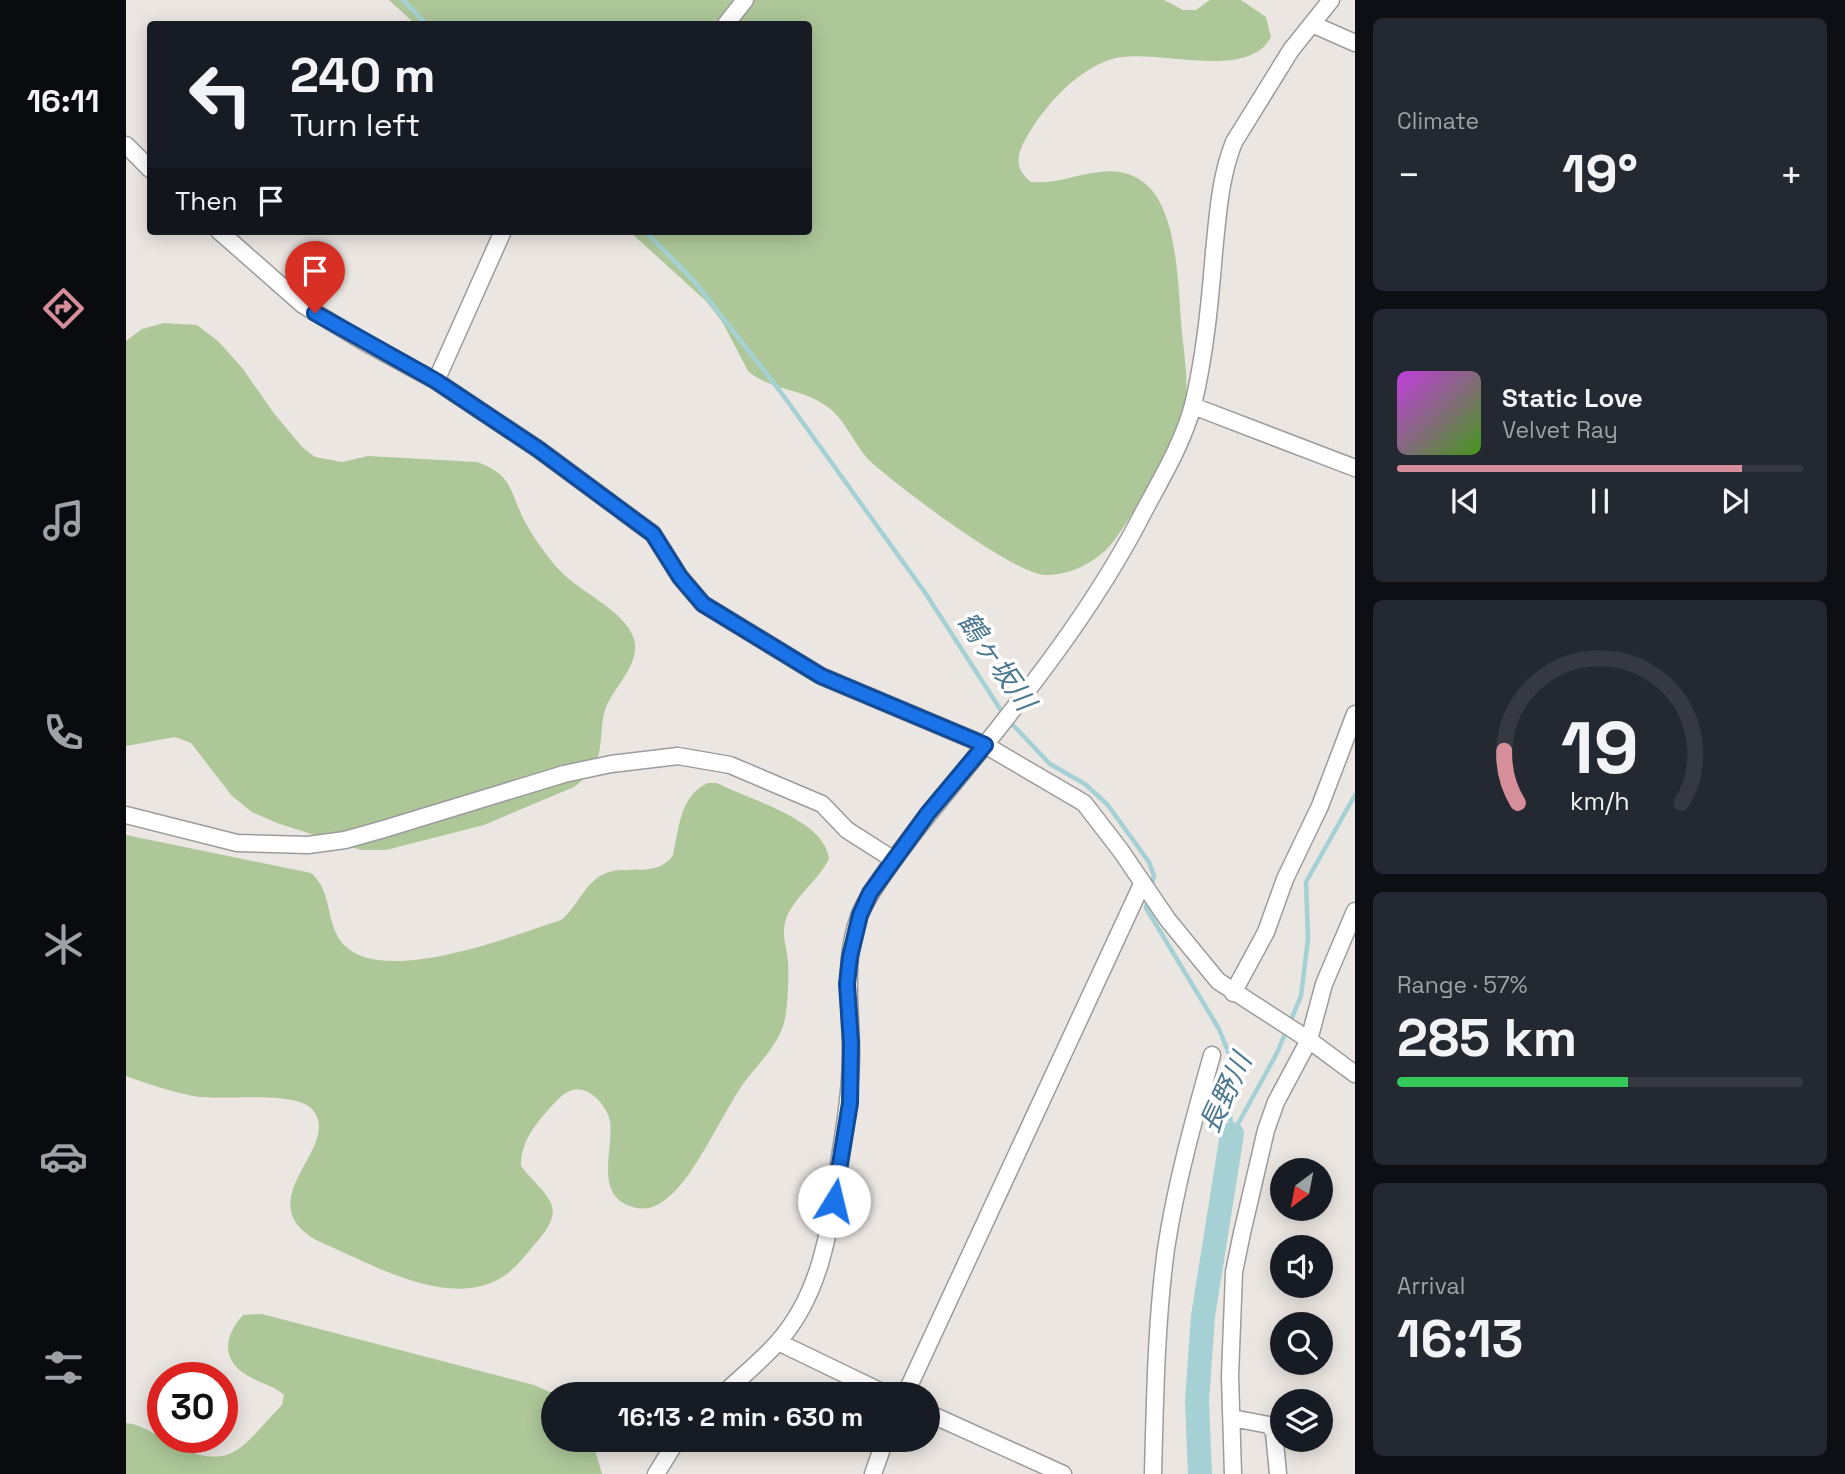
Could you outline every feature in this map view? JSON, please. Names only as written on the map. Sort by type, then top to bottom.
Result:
[{"type":"street","points":[[728,21],[745,0]]},
{"type":"street","points":[[736,1382],[778,1342],[811,1287],[825,1246],[850,1103],[851,1043],[847,984],[860,915],[870,893],[928,813],[1044,669],[1101,588],[1141,517],[1181,438],[1193,405],[1227,158],[1234,142],[1291,50],[1331,0]]},
{"type":"street","points":[[1312,24],[1355,43]]},
{"type":"street","points":[[126,145],[147,166]]},
{"type":"street","points":[[224,235],[303,305],[436,381],[538,449],[653,534],[680,577],[703,604],[821,676],[985,745],[1084,803],[1121,851],[1157,905],[1218,981],[1309,1040],[1355,1074]]},
{"type":"street","points":[[436,381],[501,235]]},
{"type":"street","points":[[1193,405],[1355,468]]},
{"type":"street","points":[[1233,993],[1266,932],[1285,879],[1320,806],[1355,715]]},
{"type":"street","points":[[126,815],[237,843],[308,845],[371,833],[564,774],[611,764],[678,756],[730,765],[822,804],[847,830],[894,860]]},
{"type":"street","points":[[911,1382],[1142,884]]},
{"type":"street","points":[[1233,1474],[1231,1418],[1234,1272],[1239,1246],[1266,1130],[1276,1102],[1309,1040],[1324,984],[1355,911]]},
{"type":"street","points":[[1153,1474],[1156,1389],[1167,1247],[1191,1133],[1212,1055]]},
{"type":"street","points":[[778,1342],[861,1382]]},
{"type":"street","points":[[940,1418],[1063,1474]]},
{"type":"street","points":[[1231,1418],[1269,1425],[1274,1432],[1278,1474]]},
{"type":"street","points":[[656,1474],[670,1452]]},
{"type":"street","points":[[873,1474],[881,1452]]},
{"type":"green space","points":[[389,0],[1164,0],[1183,10],[1196,10],[1210,0],[1241,0],[1266,17],[1271,37],[1259,51],[1241,58],[1220,61],[1127,57],[1109,60],[1083,73],[1050,104],[1032,128],[1020,152],[1020,167],[1031,182],[1061,180],[1106,171],[1135,177],[1148,186],[1158,199],[1171,235],[1178,276],[1186,397],[1165,454],[1140,501],[1115,539],[1092,561],[1071,571],[1048,575],[1032,572],[985,546],[930,509],[871,462],[840,420],[820,401],[757,378],[748,371],[723,323],[706,301],[633,235],[812,235],[812,21],[412,21]]},
{"type":"green space","points":[[164,323],[197,325],[219,342],[302,447],[315,457],[342,462],[368,456],[477,462],[504,478],[527,526],[550,559],[563,574],[621,618],[634,639],[631,666],[606,707],[598,757],[591,771],[583,779],[574,787],[484,825],[386,850],[361,850],[277,823],[252,812],[232,796],[191,743],[175,737],[126,746],[126,341],[142,329]]},
{"type":"green space","points":[[708,783],[717,783],[784,812],[800,822],[824,845],[829,859],[792,907],[786,920],[784,932],[788,961],[788,998],[782,1029],[739,1090],[690,1172],[673,1193],[658,1204],[648,1208],[636,1208],[619,1200],[612,1191],[608,1169],[611,1132],[608,1115],[601,1103],[591,1094],[578,1089],[572,1090],[559,1098],[537,1123],[526,1143],[521,1166],[546,1195],[553,1211],[545,1231],[520,1262],[504,1276],[483,1286],[459,1289],[409,1280],[316,1240],[297,1224],[290,1207],[293,1190],[317,1139],[319,1124],[312,1109],[303,1103],[274,1098],[193,1096],[126,1076],[126,835],[311,873],[323,889],[334,928],[344,945],[363,957],[389,961],[418,960],[482,946],[561,920],[592,882],[606,873],[651,869],[667,862],[673,855],[686,804],[699,788]]},
{"type":"green space","points":[[262,1314],[534,1385],[541,1388],[541,1452],[596,1452],[602,1474],[126,1474],[126,1423],[147,1430],[147,1453],[222,1456],[238,1453],[238,1449],[282,1405],[284,1395],[243,1373],[238,1368],[238,1362],[231,1359],[228,1342],[243,1315]]},
{"type":"waterway","name":"鶴ヶ坂川","points":[[403,0],[423,21]]},
{"type":"waterway","name":"鶴ヶ坂川","points":[[649,235],[694,281],[780,391],[926,594],[1004,715]]},
{"type":"waterway","name":"鶴ヶ坂川","points":[[1009,721],[1050,764],[1085,784],[1107,804],[1149,862],[1154,876],[1151,886]]},
{"type":"waterway","name":"長野川","points":[[1233,1133],[1277,1053],[1301,996],[1308,939],[1306,882],[1355,795]]},
{"type":"waterway","name":"鶴ヶ坂川","points":[[1148,898],[1146,908],[1219,1029],[1237,1074],[1230,1115],[1232,1134]]},
{"type":"waterway","name":"長野川","points":[[1200,1474],[1197,1401],[1203,1316],[1232,1134]]},
{"type":"route","points":[[315,313],[436,381],[538,449],[653,534],[680,577],[703,604],[821,676],[985,745],[928,813],[870,893],[860,915],[854,935],[847,984],[851,1043],[850,1103],[834,1201]]}]
